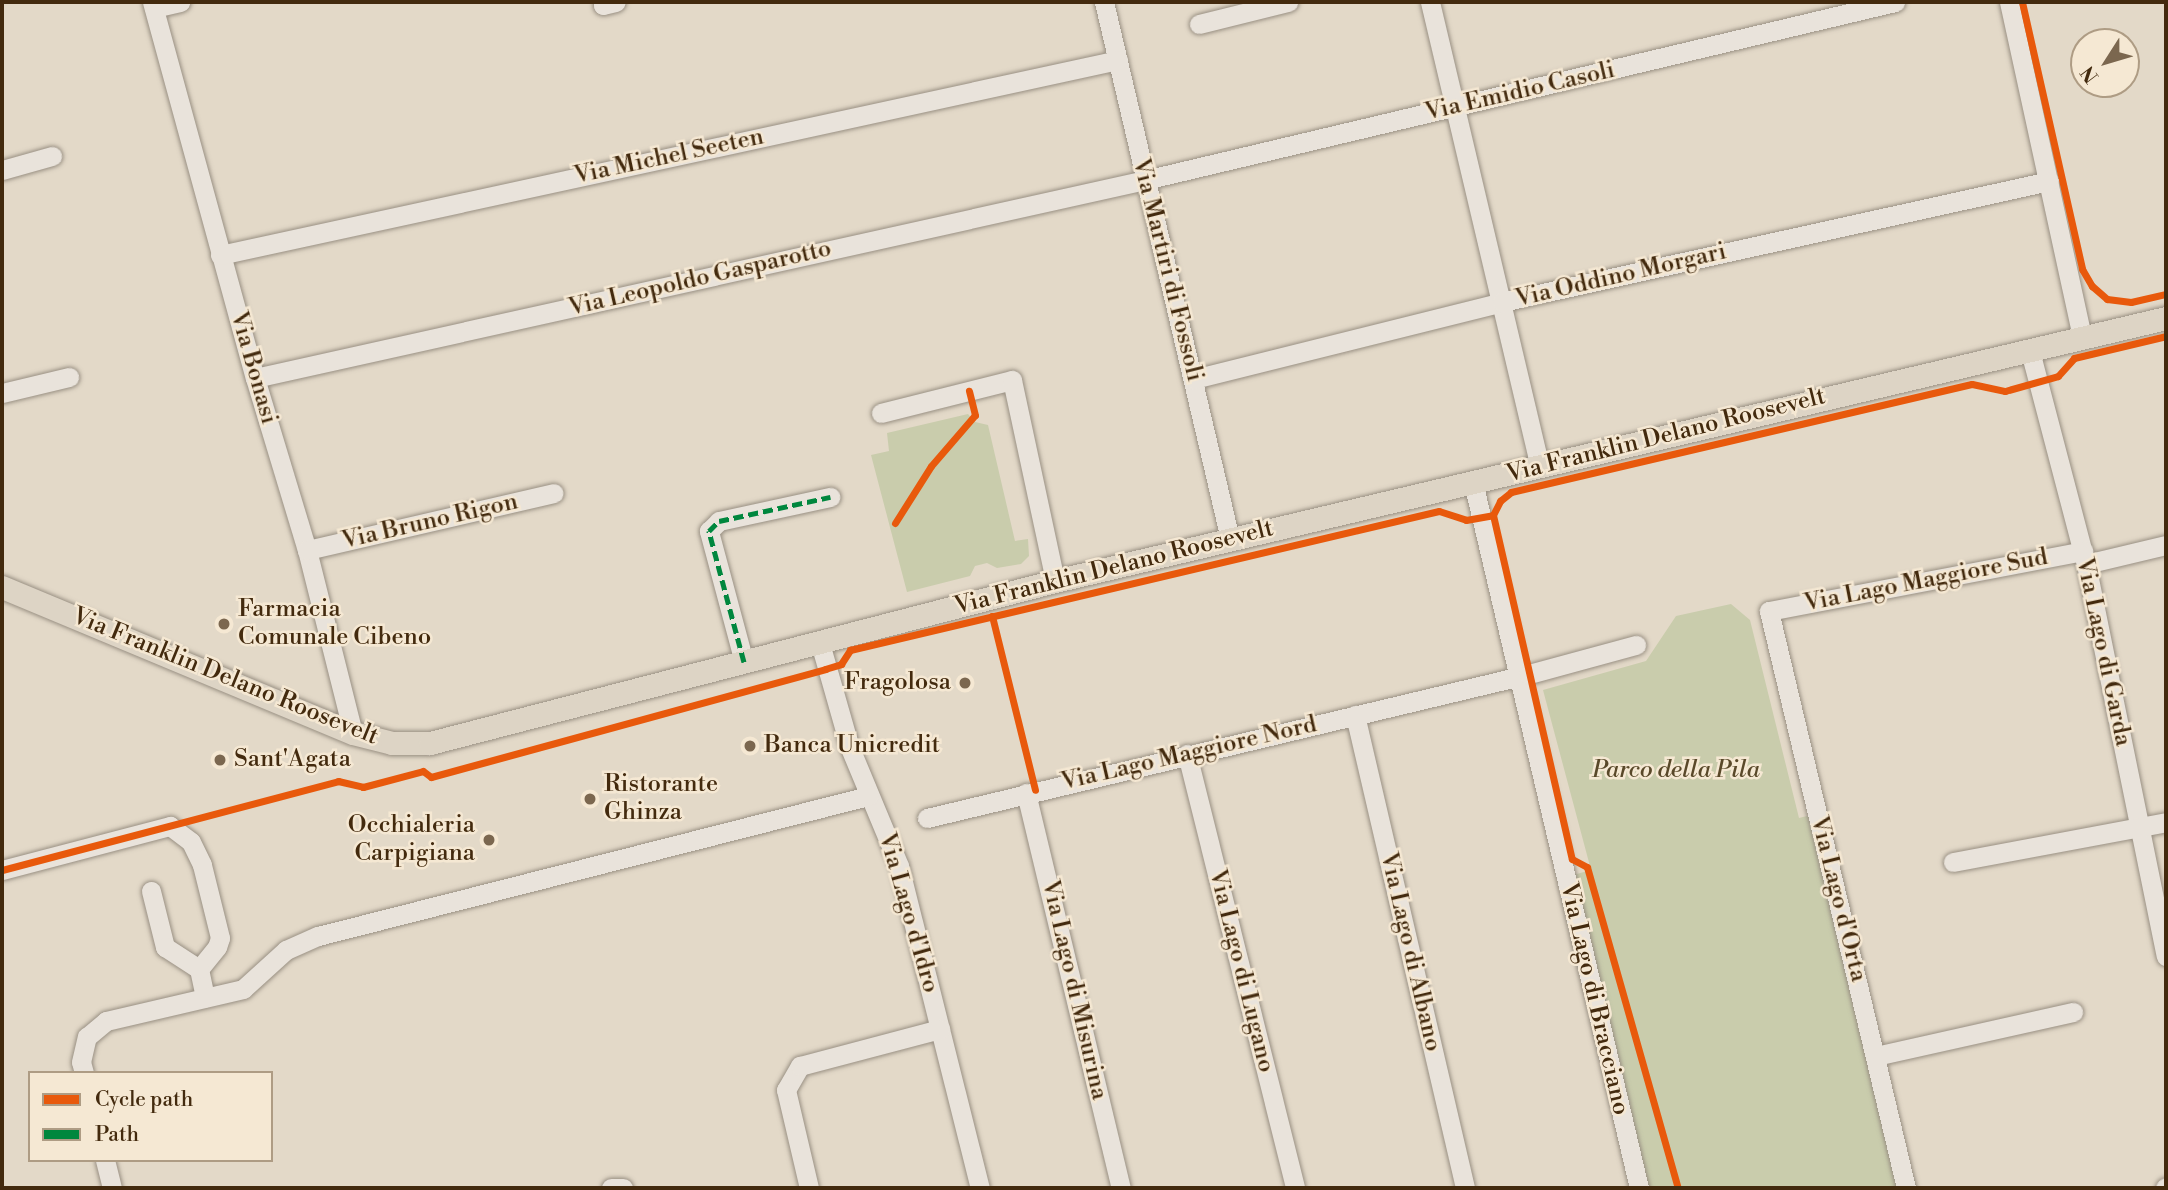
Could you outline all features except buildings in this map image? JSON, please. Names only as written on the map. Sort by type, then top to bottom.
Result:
[{"type":"main road","name":"Via Franklin Delano Roosevelt","points":[[2,587],[353,733],[392,743],[430,743],[1055,581],[2166,317]]},
{"type":"street","points":[[153,5],[180,2]]},
{"type":"street","points":[[603,2],[603,5],[616,2]]},
{"type":"street","name":"Via Martiri di Fossoli","points":[[1104,2],[1230,539]]},
{"type":"street","points":[[1199,24],[1288,2]]},
{"type":"street","points":[[1430,2],[1540,466]]},
{"type":"street","name":"Via Emidio Casoli","points":[[1145,180],[1895,2]]},
{"type":"street","points":[[2016,3],[2027,95],[2049,181],[2082,338]]},
{"type":"street","name":"Via Bonasi","points":[[153,5],[220,255],[307,550],[353,733]]},
{"type":"street","name":"Via Michel Seeten","points":[[220,255],[1118,60]]},
{"type":"street","points":[[2,170],[52,156]]},
{"type":"street","name":"Via Leopoldo Gasparotto","points":[[255,378],[1145,180]]},
{"type":"street","name":"Via Oddino Morgari","points":[[1194,379],[1502,302],[2049,181]]},
{"type":"street","name":"Via Lago di Garda","points":[[2029,351],[2084,558],[2166,956]]},
{"type":"street","points":[[2,393],[69,377]]},
{"type":"street","points":[[881,413],[1012,380],[1055,581]]},
{"type":"street","name":"Via Lago di Bracciano","points":[[1473,482],[1640,1188]]},
{"type":"street","name":"Via Bruno Rigon","points":[[307,550],[553,493]]},
{"type":"street","points":[[744,663],[709,531],[719,521],[830,497]]},
{"type":"street","name":"Via Lago Maggiore Sud","points":[[1769,611],[2166,545]]},
{"type":"street","name":"Via Lago d'Orta","points":[[1769,611],[1906,1188]]},
{"type":"street","name":"Via Lago d'Idro","points":[[820,643],[825,669],[868,796],[899,866],[980,1188]]},
{"type":"street","points":[[1517,677],[1636,645]]},
{"type":"street","name":"Via Lago Maggiore Nord","points":[[927,818],[1517,677]]},
{"type":"street","name":"Via Lago di Albano","points":[[1354,715],[1465,1188]]},
{"type":"street","name":"Via Lago di Lugano","points":[[1188,754],[1294,1188]]},
{"type":"street","name":"Via Lago di Misurina","points":[[1026,793],[1121,1188]]},
{"type":"street","points":[[83,1071],[81,1062],[87,1037],[106,1021],[243,989],[286,950],[318,936],[868,796]]},
{"type":"street","points":[[1953,862],[2166,822]]},
{"type":"street","points":[[2,870],[170,825],[191,842],[202,865],[220,938],[217,947],[199,969]]},
{"type":"street","points":[[151,891],[165,947],[199,969],[205,997]]},
{"type":"street","points":[[1876,1056],[2073,1012]]},
{"type":"street","points":[[809,1188],[786,1090],[800,1066],[940,1029]]},
{"type":"street","points":[[106,1162],[112,1188]]},
{"type":"street","points":[[611,1188],[623,1188]]},
{"type":"green space","points":[[968,414],[975,422],[988,425],[1015,541],[1028,539],[1029,556],[1021,564],[997,568],[987,563],[975,566],[970,576],[907,592],[871,455],[889,451],[887,433]]},
{"type":"green space","name":"Parco della Pila","points":[[1731,604],[1750,620],[1799,818],[1827,811],[1900,1188],[1645,1188],[1566,877],[1591,870],[1543,690],[1646,661],[1676,616]]},
{"type":"marked path","points":[[744,662],[709,531],[719,521],[830,497]]},
{"type":"cycle path","points":[[2022,2],[2082,269],[2092,286],[2107,299],[2131,302],[2166,294]]},
{"type":"cycle path","points":[[2,870],[338,781],[363,787],[423,771],[431,777],[825,669],[841,664],[850,650],[1439,511],[1466,520],[1493,515],[1500,501],[1511,492],[1972,384],[2005,391],[2058,376],[2074,358],[2166,336]]},
{"type":"cycle path","points":[[895,523],[931,466],[975,415],[969,391]]},
{"type":"cycle path","points":[[1493,515],[1572,859],[1587,867],[1678,1188]]},
{"type":"cycle path","points":[[992,616],[1035,790]]},
{"type":"place","name":"Farmacia Comunale Cibeno","points":[[224,624]]},
{"type":"place","name":"Fragolosa","points":[[965,683]]},
{"type":"place","name":"Banca Unicredit","points":[[750,746]]},
{"type":"place","name":"Sant'Agata","points":[[220,760]]},
{"type":"place","name":"Ristorante Ghinza","points":[[590,799]]},
{"type":"place","name":"Occhialeria Carpigiana","points":[[489,840]]}]
